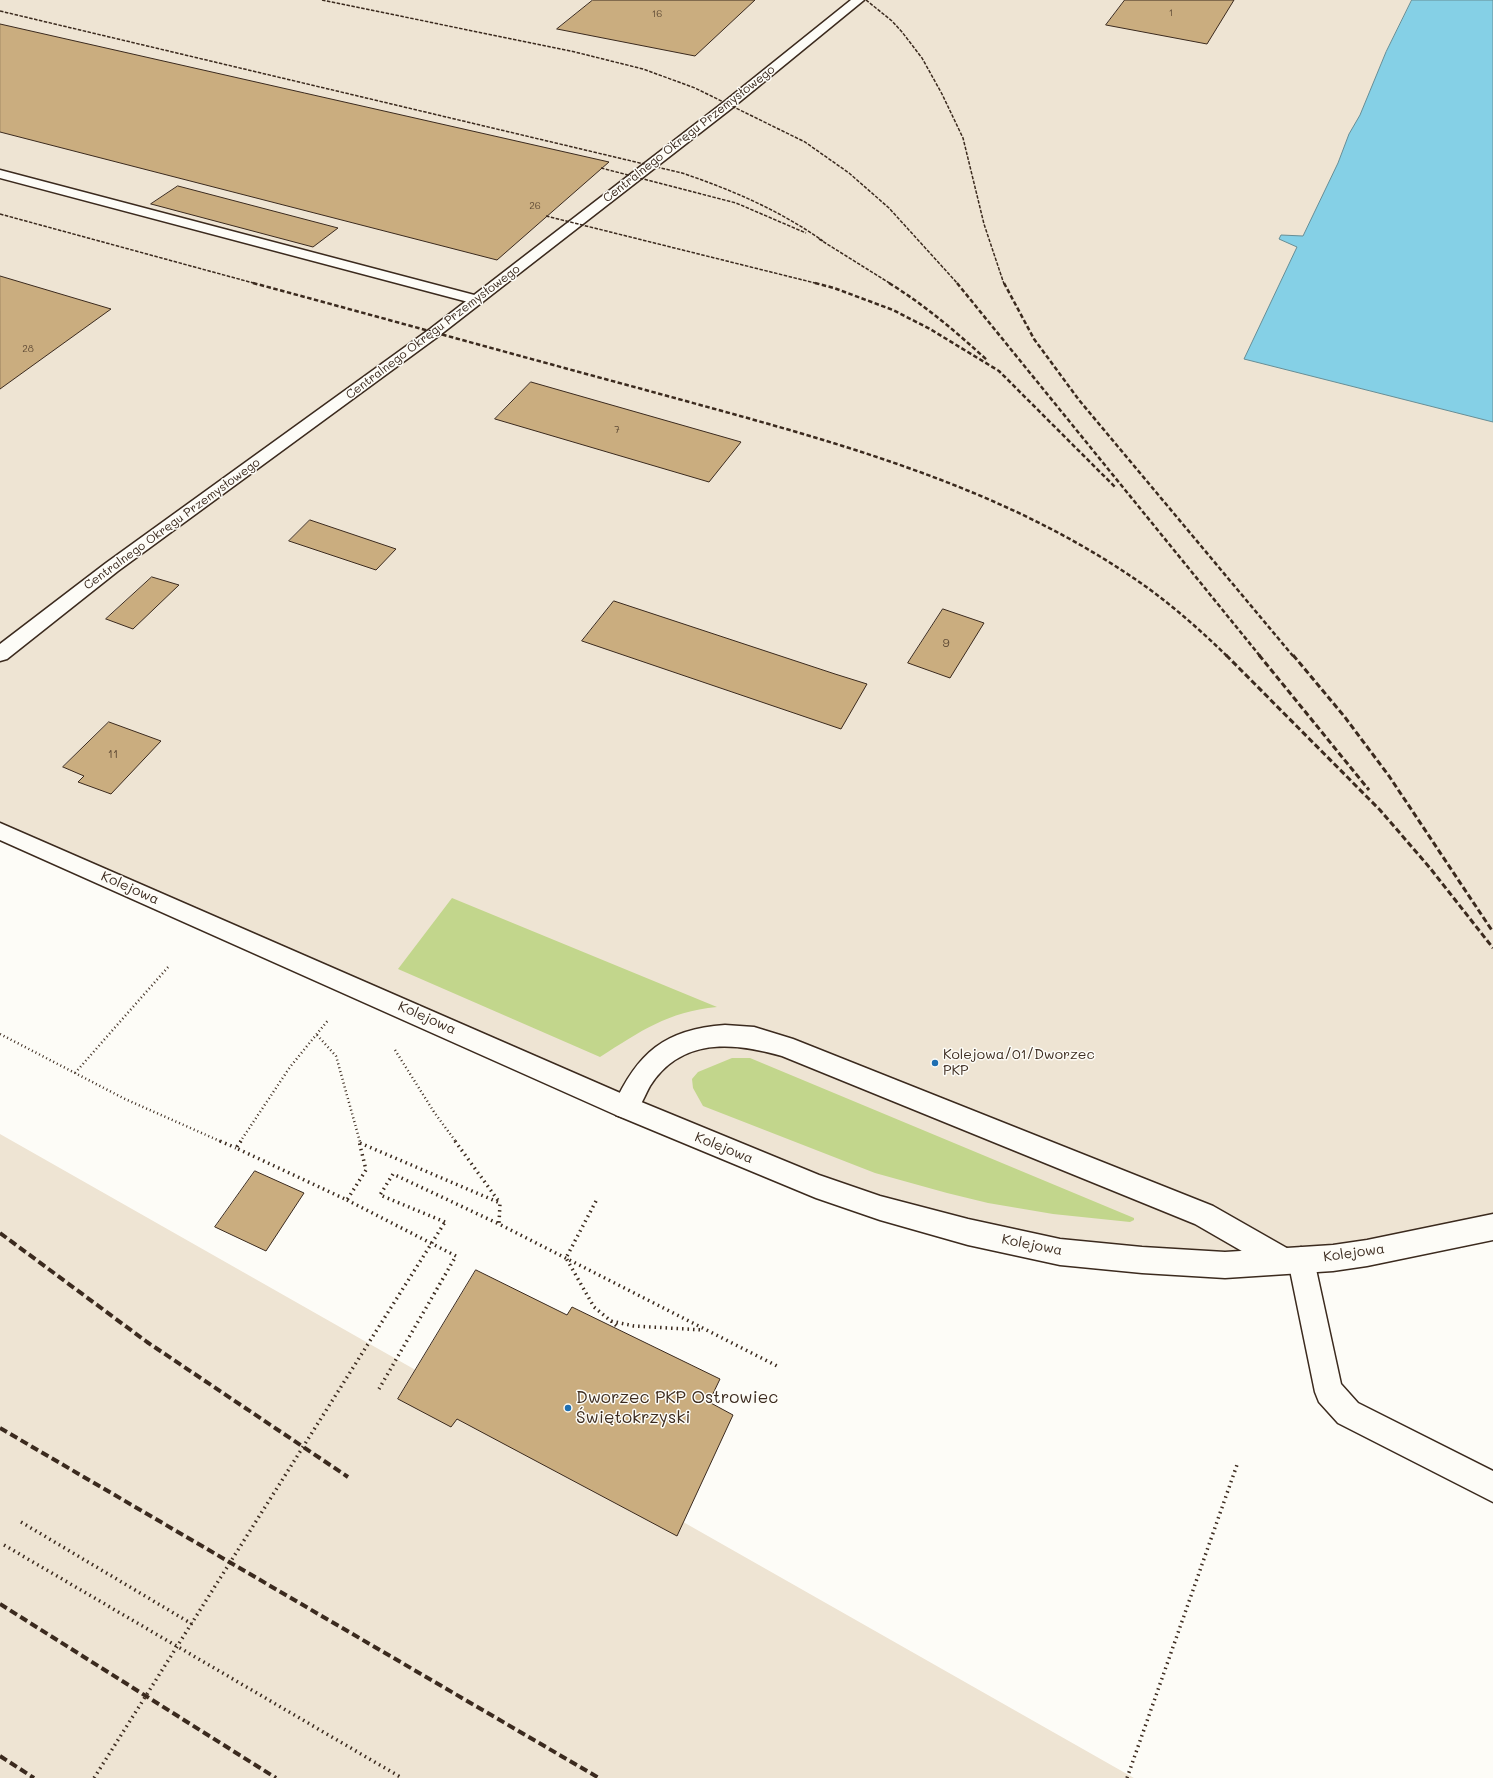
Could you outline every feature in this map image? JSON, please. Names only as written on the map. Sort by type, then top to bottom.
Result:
[{"type":"street","name":"Centralnego Okręgu Przemysłowego","points":[[0,654],[112,567],[322,415],[476,300],[635,176],[728,106],[858,0]]},
{"type":"street","points":[[0,174],[476,300]]},
{"type":"street","name":"Kolejowa","points":[[0,831],[625,1107],[816,1186],[880,1208],[968,1232],[1060,1252],[1142,1260],[1225,1265],[1367,1253],[1493,1227]]},
{"type":"street","points":[[625,1107],[641,1079],[655,1061],[670,1050],[689,1041],[713,1035],[750,1037],[785,1046],[1204,1215],[1292,1260],[1329,1392],[1348,1413],[1493,1487]]},
{"type":"path","points":[[75,1073],[169,966]]},
{"type":"path","points":[[236,1148],[290,1067],[329,1018],[336,1021]]},
{"type":"path","points":[[0,1034],[125,1099],[236,1148],[347,1200],[456,1256],[379,1389]]},
{"type":"path","points":[[317,1035],[336,1056],[366,1170],[347,1200]]},
{"type":"path","points":[[391,1044],[434,1112],[500,1203],[499,1224]]},
{"type":"path","points":[[360,1143],[500,1203]]},
{"type":"path","points":[[94,1778],[445,1222],[380,1195],[393,1174],[499,1224],[777,1366]]},
{"type":"path","points":[[566,1258],[596,1201]]},
{"type":"path","points":[[566,1258],[594,1307],[619,1328]]},
{"type":"path","points":[[611,1321],[634,1326],[706,1330]]},
{"type":"path","points":[[1127,1778],[1238,1462]]},
{"type":"path","points":[[21,1522],[192,1624]]},
{"type":"path","points":[[4,1545],[402,1778]]},
{"type":"shaded area","points":[[0,0],[1493,0],[1493,1227],[1367,1253],[1142,1260],[880,1208],[0,831]]},
{"type":"shaded area","points":[[0,1134],[1134,1778],[0,1778]]},
{"type":"green space","points":[[452,898],[717,1007],[683,1013],[669,1018],[642,1031],[600,1057],[398,969]]},
{"type":"green space","points":[[732,1058],[750,1058],[1134,1218],[1134,1220],[1130,1222],[1053,1214],[988,1203],[947,1193],[875,1173],[703,1106],[693,1088],[692,1079],[698,1072]]},
{"type":"water","points":[[1412,0],[1493,0],[1493,422],[1244,359],[1297,247],[1279,239],[1281,235],[1303,236],[1338,163],[1349,134],[1360,115],[1386,52]]},
{"type":"building","points":[[593,0],[755,0],[695,56],[557,29]]},
{"type":"building","points":[[1125,0],[1234,0],[1207,44],[1106,25]]},
{"type":"building","points":[[0,24],[609,162],[497,260],[0,132]]},
{"type":"building","points":[[178,186],[338,228],[313,247],[151,204]]},
{"type":"building","points":[[0,276],[111,309],[0,389]]},
{"type":"building","points":[[531,382],[741,442],[709,482],[495,419]]},
{"type":"building","points":[[310,520],[396,549],[376,570],[289,541]]},
{"type":"building","points":[[152,577],[179,585],[133,629],[106,619]]},
{"type":"building","points":[[614,601],[867,684],[841,729],[582,641]]},
{"type":"building","points":[[943,609],[984,623],[950,678],[908,663]]},
{"type":"building","points":[[109,722],[161,741],[111,794],[78,782],[84,776],[63,767]]},
{"type":"building","points":[[255,1171],[304,1193],[266,1251],[215,1227]]},
{"type":"building","name":"Dworzec PKP Ostrowiec Świętokrzyski","points":[[476,1270],[567,1315],[572,1307],[720,1379],[709,1402],[733,1415],[677,1536],[457,1419],[451,1427],[398,1399]]},
{"type":"railway","points":[[322,0],[575,52],[643,69],[695,88],[805,142],[849,173],[889,208],[958,284]]},
{"type":"railway","points":[[866,0],[892,21],[902,32],[922,58],[942,94],[963,138],[984,224],[1004,284]]},
{"type":"railway","points":[[0,11],[682,173],[719,186],[772,210],[823,241]]},
{"type":"railway","points":[[601,168],[736,203],[806,233]]},
{"type":"railway","points":[[0,214],[257,284]]},
{"type":"railway","points":[[546,216],[815,283]]},
{"type":"railway","points":[[819,239],[891,284]]},
{"type":"railway","points":[[253,283],[831,442],[893,462],[955,485],[1015,511],[1073,541],[1129,575],[1180,613],[1227,656]]},
{"type":"railway","points":[[815,283],[834,288],[893,310],[930,329],[999,371],[1115,487]]},
{"type":"railway","points":[[889,283],[940,319],[987,360]]},
{"type":"railway","points":[[957,283],[1260,656]]},
{"type":"railway","points":[[1004,283],[1034,339],[1079,400],[1293,656]]},
{"type":"railway","points":[[1259,655],[1369,790]]},
{"type":"railway","points":[[1293,655],[1344,716],[1389,776],[1493,932]]},
{"type":"railway","points":[[1227,656],[1380,810],[1430,868],[1493,948]]},
{"type":"railway","points":[[0,1233],[147,1342],[348,1477]]},
{"type":"railway","points":[[0,1428],[599,1778]]},
{"type":"railway","points":[[0,1604],[276,1778]]},
{"type":"railway","points":[[0,1756],[34,1778]]},
{"type":"place","name":"Kolejowa/01/Dworzec PKP","points":[[935,1063]]},
{"type":"place","name":"Dworzec PKP Ostrowiec Świętokrzyski","points":[[568,1408]]}]
